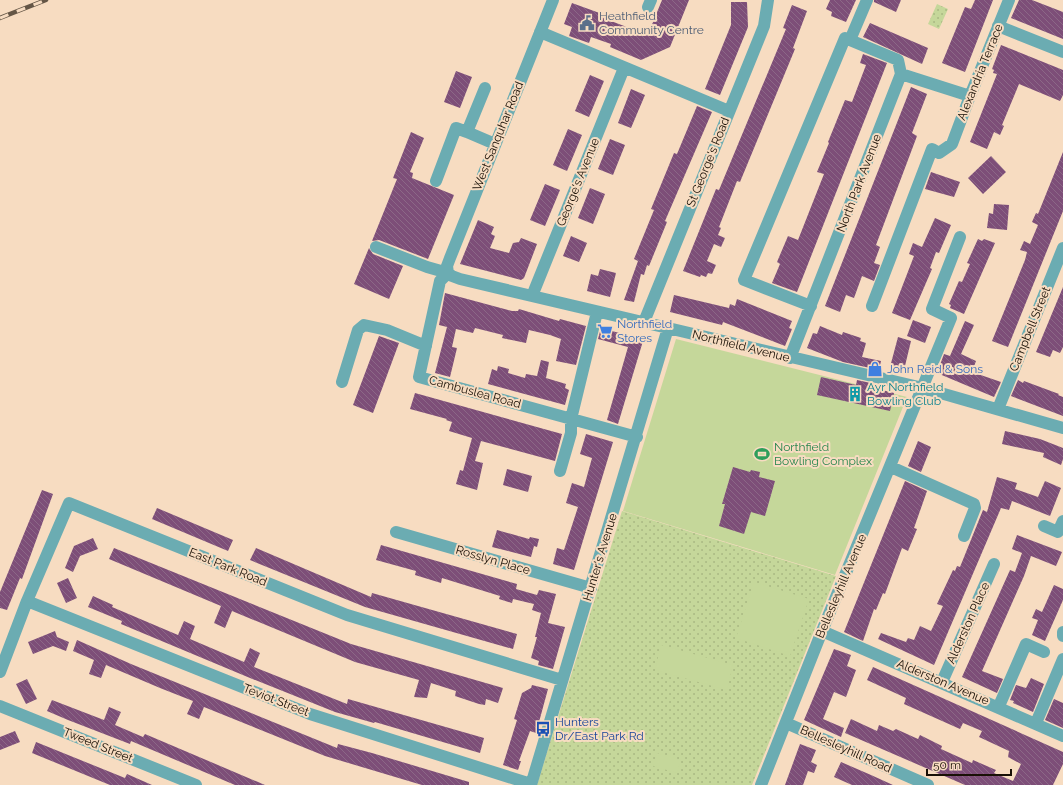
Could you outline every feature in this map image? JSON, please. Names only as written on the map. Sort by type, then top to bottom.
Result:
[{"type":"street","name":"West Sanquhar Road","points":[[448,273],[447,266],[450,258],[553,0]]},
{"type":"street","name":"St George's Road","points":[[644,322],[764,26],[768,0]]},
{"type":"street","points":[[850,40],[867,0]]},
{"type":"street","name":"Alexandria Terrace","points":[[872,306],[932,149],[939,153],[952,144],[1009,0]]},
{"type":"street","points":[[998,26],[1063,52]]},
{"type":"street","points":[[540,32],[729,111]]},
{"type":"street","points":[[811,306],[744,280],[845,38],[898,60],[901,74],[970,96]]},
{"type":"street","name":"George's Avenue","points":[[532,296],[624,68]]},
{"type":"street","name":"North Park Avenue","points":[[790,358],[901,74]]},
{"type":"street","points":[[467,132],[485,88]]},
{"type":"street","points":[[436,180],[456,128],[495,144]]},
{"type":"street","name":"Bellesleyhill Avenue","points":[[761,785],[822,631],[891,467],[951,318],[932,309],[960,237]]},
{"type":"street","name":"Northfield Avenue","points":[[376,247],[427,267],[448,273],[460,279],[790,358],[923,388],[1063,428]]},
{"type":"street","name":"Campbell Street","points":[[998,409],[1063,248]]},
{"type":"street","name":"Cambuslea Road","points":[[448,273],[440,281],[423,345],[419,377],[637,437]]},
{"type":"street","points":[[560,471],[571,433],[571,419],[597,312]]},
{"type":"street","points":[[342,382],[360,327],[368,325],[423,345]]},
{"type":"street","name":"Hunter's Avenue","points":[[531,785],[637,437],[668,328]]},
{"type":"street","points":[[891,467],[974,504],[975,508],[964,536]]},
{"type":"street","name":"East Park Road","points":[[0,672],[27,601],[69,503],[347,615],[562,680]]},
{"type":"street","points":[[1044,526],[1058,532],[1063,521]]},
{"type":"street","name":"Rosslyn Place","points":[[396,532],[591,588]]},
{"type":"street","name":"Alderston Place","points":[[942,682],[994,564]]},
{"type":"street","name":"Teviot Street","points":[[27,601],[310,714],[531,785]]},
{"type":"street","name":"Alderston Avenue","points":[[822,631],[999,706],[1063,736]]},
{"type":"street","points":[[999,706],[1026,644],[1044,652]]},
{"type":"street","points":[[1036,723],[1063,659]]},
{"type":"street","name":"Tweed Street","points":[[0,706],[196,785]]},
{"type":"street","name":"Bellesleyhill Road","points":[[786,722],[927,785]]},
{"type":"green space","points":[[937,4],[948,9],[939,29],[928,24]]},
{"type":"green space","name":"Northfield Bowling Complex","points":[[676,339],[907,397],[835,575],[623,511]]},
{"type":"green space","points":[[622,511],[836,576],[752,785],[537,785]]},
{"type":"green space","points":[[754,582],[809,599],[790,656],[736,638]]},
{"type":"green space","points":[[661,645],[733,665],[727,690],[655,670]]},
{"type":"green space","points":[[657,753],[681,760],[677,773],[653,766]]},
{"type":"building","points":[[662,0],[689,0],[670,47],[641,60],[610,47],[611,44],[591,37],[589,43],[569,36],[572,27],[564,24],[572,3],[605,15],[603,18],[640,32],[651,27]]},
{"type":"building","points":[[830,0],[856,0],[846,22],[831,16],[832,12],[826,9]]},
{"type":"building","points":[[874,0],[901,0],[896,12],[874,2]]},
{"type":"building","points":[[975,0],[993,0],[965,72],[942,63],[965,7],[971,9]]},
{"type":"building","points":[[1019,0],[1032,0],[1063,12],[1063,39],[1011,18]]},
{"type":"building","points":[[731,2],[747,2],[748,27],[720,95],[705,89],[731,25]]},
{"type":"building","points":[[792,5],[807,11],[793,48],[795,49],[740,182],[737,181],[719,227],[721,228],[718,235],[725,238],[721,247],[714,244],[707,261],[716,265],[712,274],[708,273],[706,277],[701,275],[700,277],[683,271],[716,189],[719,190],[786,29],[783,28]]},
{"type":"building","points":[[870,23],[928,48],[922,64],[863,37]]},
{"type":"building","points":[[1001,45],[1063,70],[1063,95],[1060,101],[1019,84],[1002,125],[1004,126],[1000,135],[994,132],[987,149],[970,142],[997,74],[993,73],[994,70],[992,69]]},
{"type":"building","points":[[863,54],[887,63],[797,292],[772,283],[780,264],[777,262],[788,236],[798,240],[824,174],[817,172],[829,143],[828,142],[845,100],[852,102],[866,65],[860,63]]},
{"type":"building","points":[[456,71],[472,77],[460,108],[444,102]]},
{"type":"building","points":[[590,75],[604,81],[589,117],[575,111]]},
{"type":"building","points":[[911,87],[927,94],[912,133],[917,136],[876,245],[880,247],[874,263],[880,265],[874,281],[862,276],[854,298],[846,295],[840,312],[825,306]]},
{"type":"building","points":[[631,89],[645,95],[631,128],[618,123]]},
{"type":"building","points":[[697,106],[712,112],[665,221],[667,222],[649,266],[647,265],[644,275],[641,274],[634,302],[624,300],[638,261],[634,259],[654,210],[651,209],[674,153],[677,154]]},
{"type":"building","points":[[568,129],[582,135],[567,171],[553,165]]},
{"type":"building","points":[[411,132],[424,138],[410,172],[413,173],[412,178],[454,195],[428,259],[379,240],[372,241],[397,179],[393,178]]},
{"type":"building","points":[[610,139],[625,145],[613,175],[598,169]]},
{"type":"building","points":[[1063,152],[1063,211],[1008,347],[992,341],[1025,260],[1027,252],[1020,250],[1024,241],[1030,244],[1038,225],[1032,222],[1036,213],[1038,214]]},
{"type":"building","points":[[991,156],[1006,172],[983,194],[968,178]]},
{"type":"building","points":[[931,172],[960,182],[954,197],[925,189]]},
{"type":"building","points":[[545,184],[560,190],[545,226],[530,220]]},
{"type":"building","points":[[590,188],[605,194],[593,224],[578,218]]},
{"type":"building","points":[[994,204],[1009,205],[1007,230],[987,228],[989,213],[993,214]]},
{"type":"building","points":[[935,218],[951,225],[939,253],[936,252],[930,268],[932,269],[910,320],[892,313],[914,256],[909,254],[913,243],[922,247]]},
{"type":"building","points":[[478,220],[494,227],[491,234],[495,236],[490,248],[509,253],[513,243],[519,242],[521,238],[537,244],[524,278],[521,280],[460,264]]},
{"type":"building","points":[[571,236],[587,243],[579,262],[563,256]]},
{"type":"building","points":[[978,239],[982,241],[984,239],[995,243],[964,314],[950,308],[951,305],[949,304],[959,281],[962,282],[970,264],[967,263]]},
{"type":"building","points":[[369,248],[373,254],[403,266],[389,299],[354,284]]},
{"type":"building","points":[[600,269],[616,273],[610,297],[587,291],[591,274],[598,276]]},
{"type":"building","points":[[1063,287],[1063,347],[1060,353],[1053,350],[1050,357],[1036,352]]},
{"type":"building","points":[[445,293],[512,311],[518,311],[519,309],[559,321],[560,319],[586,326],[576,365],[556,361],[561,339],[550,335],[529,330],[526,343],[502,338],[503,335],[475,328],[473,333],[456,329],[452,347],[457,348],[450,377],[435,373],[447,327],[439,325]]},
{"type":"building","points":[[674,295],[729,308],[730,304],[735,306],[737,299],[792,321],[789,328],[792,329],[785,346],[723,322],[722,325],[670,312]]},
{"type":"building","points":[[913,320],[931,327],[925,343],[907,336]]},
{"type":"building","points":[[965,321],[974,325],[961,354],[976,361],[972,372],[1001,382],[994,397],[937,373],[944,354],[950,356]]},
{"type":"building","points":[[820,326],[842,335],[843,332],[861,338],[860,341],[866,343],[862,357],[881,361],[879,370],[843,362],[807,348],[813,333],[817,334]]},
{"type":"building","points":[[601,328],[643,341],[618,424],[607,420],[628,347],[598,339]]},
{"type":"building","points":[[379,336],[399,343],[373,413],[353,405]]},
{"type":"building","points":[[898,337],[911,341],[904,370],[890,367]]},
{"type":"building","points":[[541,360],[549,362],[546,378],[566,384],[565,388],[569,390],[565,405],[488,384],[492,369],[497,371],[498,366],[509,369],[508,373],[525,378],[526,374],[537,376]]},
{"type":"building","name":"Ayr Northfield Bowling Club","points":[[821,377],[856,385],[857,380],[875,384],[874,388],[894,393],[890,411],[817,395]]},
{"type":"building","points":[[1018,380],[1023,383],[1024,381],[1059,394],[1058,395],[1063,397],[1063,416],[1011,396]]},
{"type":"building","points":[[415,393],[562,434],[555,461],[481,441],[475,461],[483,463],[477,490],[456,484],[460,470],[463,471],[472,438],[449,431],[452,422],[446,420],[447,419],[410,409]]},
{"type":"building","points":[[1005,431],[1040,439],[1063,448],[1063,459],[1061,465],[1043,457],[1044,453],[1002,444]]},
{"type":"building","points":[[586,434],[613,442],[574,570],[553,564],[557,548],[564,550],[578,507],[566,503],[572,483],[584,487],[592,458],[580,454]]},
{"type":"building","points":[[918,441],[931,447],[921,472],[908,466]]},
{"type":"building","points":[[733,467],[750,472],[751,470],[760,472],[759,477],[775,481],[765,516],[751,512],[744,534],[719,526],[725,504],[722,504]]},
{"type":"building","points":[[507,469],[532,476],[528,492],[503,485]]},
{"type":"building","points":[[997,477],[1017,483],[1015,489],[1038,497],[1045,481],[1061,488],[1050,516],[1012,501],[1009,510],[1001,508],[934,665],[878,639],[881,633],[906,642],[908,638],[914,640],[920,626],[931,631],[943,606],[937,604],[953,570],[955,571],[957,566],[960,567],[983,510],[987,512]]},
{"type":"building","points":[[905,481],[927,491],[914,528],[917,529],[908,551],[902,548],[885,594],[883,593],[876,610],[874,609],[863,641],[844,632]]},
{"type":"building","points":[[42,490],[53,494],[22,579],[20,578],[7,610],[0,608],[0,592]]},
{"type":"building","points":[[157,508],[233,540],[228,551],[152,519]]},
{"type":"building","points":[[497,530],[529,539],[530,537],[539,539],[537,547],[534,546],[531,557],[492,547]]},
{"type":"building","points":[[1017,535],[1062,552],[1056,566],[1031,556],[1024,576],[982,671],[1003,679],[997,693],[962,677],[1010,570],[1015,572],[1022,553],[1012,549]]},
{"type":"building","points":[[93,538],[98,549],[80,556],[73,572],[65,568],[74,546]]},
{"type":"building","points":[[381,545],[517,584],[516,589],[537,595],[539,590],[556,594],[548,623],[565,627],[553,669],[538,665],[539,661],[531,658],[537,637],[535,637],[541,613],[532,610],[534,604],[513,599],[512,603],[499,599],[500,596],[442,578],[441,583],[415,575],[416,571],[376,560]]},
{"type":"building","points":[[114,548],[351,644],[503,688],[498,703],[486,699],[485,705],[479,704],[455,696],[456,691],[431,683],[427,698],[414,697],[419,680],[355,662],[232,611],[225,628],[214,623],[221,606],[109,559]]},
{"type":"building","points":[[256,548],[371,597],[372,593],[517,634],[513,649],[365,607],[250,560]]},
{"type":"building","points":[[68,578],[77,598],[66,603],[57,583]]},
{"type":"building","points":[[1054,585],[1063,589],[1063,600],[1045,641],[1032,635],[1038,620],[1032,618],[1036,609],[1042,612]]},
{"type":"building","points":[[93,596],[113,605],[112,607],[178,635],[184,621],[195,626],[190,639],[244,662],[250,648],[260,653],[254,667],[347,704],[348,699],[484,738],[480,753],[375,722],[374,723],[335,712],[250,678],[121,624],[122,621],[88,607]]},
{"type":"building","points":[[55,631],[57,637],[69,642],[66,651],[53,646],[33,654],[28,642]]},
{"type":"building","points":[[77,640],[131,664],[337,748],[338,744],[372,753],[469,782],[469,785],[422,785],[325,756],[204,707],[199,719],[187,714],[193,701],[106,665],[101,678],[89,674],[94,660],[73,651]]},
{"type":"building","points":[[834,649],[851,655],[847,666],[856,670],[846,697],[834,692],[823,719],[844,728],[841,737],[804,720]]},
{"type":"building","points":[[873,667],[1063,752],[1063,764],[1053,785],[965,785],[845,733],[851,719],[877,731],[879,725],[893,731],[896,729],[918,739],[920,735],[942,746],[941,749],[972,763],[973,760],[996,770],[994,773],[1013,781],[1021,764],[1008,757],[1009,751],[979,737],[982,731],[963,723],[960,729],[904,704],[906,698],[867,680]]},
{"type":"building","points":[[1031,678],[1044,684],[1033,712],[1013,703],[1014,701],[1010,700],[1016,685],[1026,688]]},
{"type":"building","points":[[27,679],[37,699],[26,704],[16,684]]},
{"type":"building","points":[[532,685],[548,689],[536,733],[530,731],[519,761],[521,761],[518,770],[503,765],[517,720],[514,719],[522,693],[531,688]]},
{"type":"building","points":[[1054,699],[1063,703],[1063,728],[1045,720]]},
{"type":"building","points":[[52,700],[104,720],[109,707],[121,712],[115,725],[143,737],[145,734],[265,785],[235,785],[131,741],[130,744],[68,720],[47,711]]},
{"type":"building","points":[[15,731],[20,742],[0,750],[0,737]]},
{"type":"building","points":[[36,742],[125,778],[127,774],[152,785],[110,785],[32,753]]},
{"type":"building","points":[[800,744],[816,750],[811,762],[817,765],[814,773],[808,771],[803,785],[785,785]]},
{"type":"building","points":[[841,762],[893,785],[852,785],[834,777]]},
{"type":"railway","points":[[0,18],[46,0]]},
{"type":"place","name":"Heathfield Community Centre","points":[[587,23]]},
{"type":"place","name":"Northfield Stores","points":[[605,331]]},
{"type":"place","name":"John Reid & Sons","points":[[875,369]]},
{"type":"place","name":"Ayr Northfield Bowling Club","points":[[855,394]]},
{"type":"place","name":"Northfield Bowling Complex","points":[[762,454]]},
{"type":"place","name":"Hunters Dr/East Park Rd","points":[[543,729]]}]
